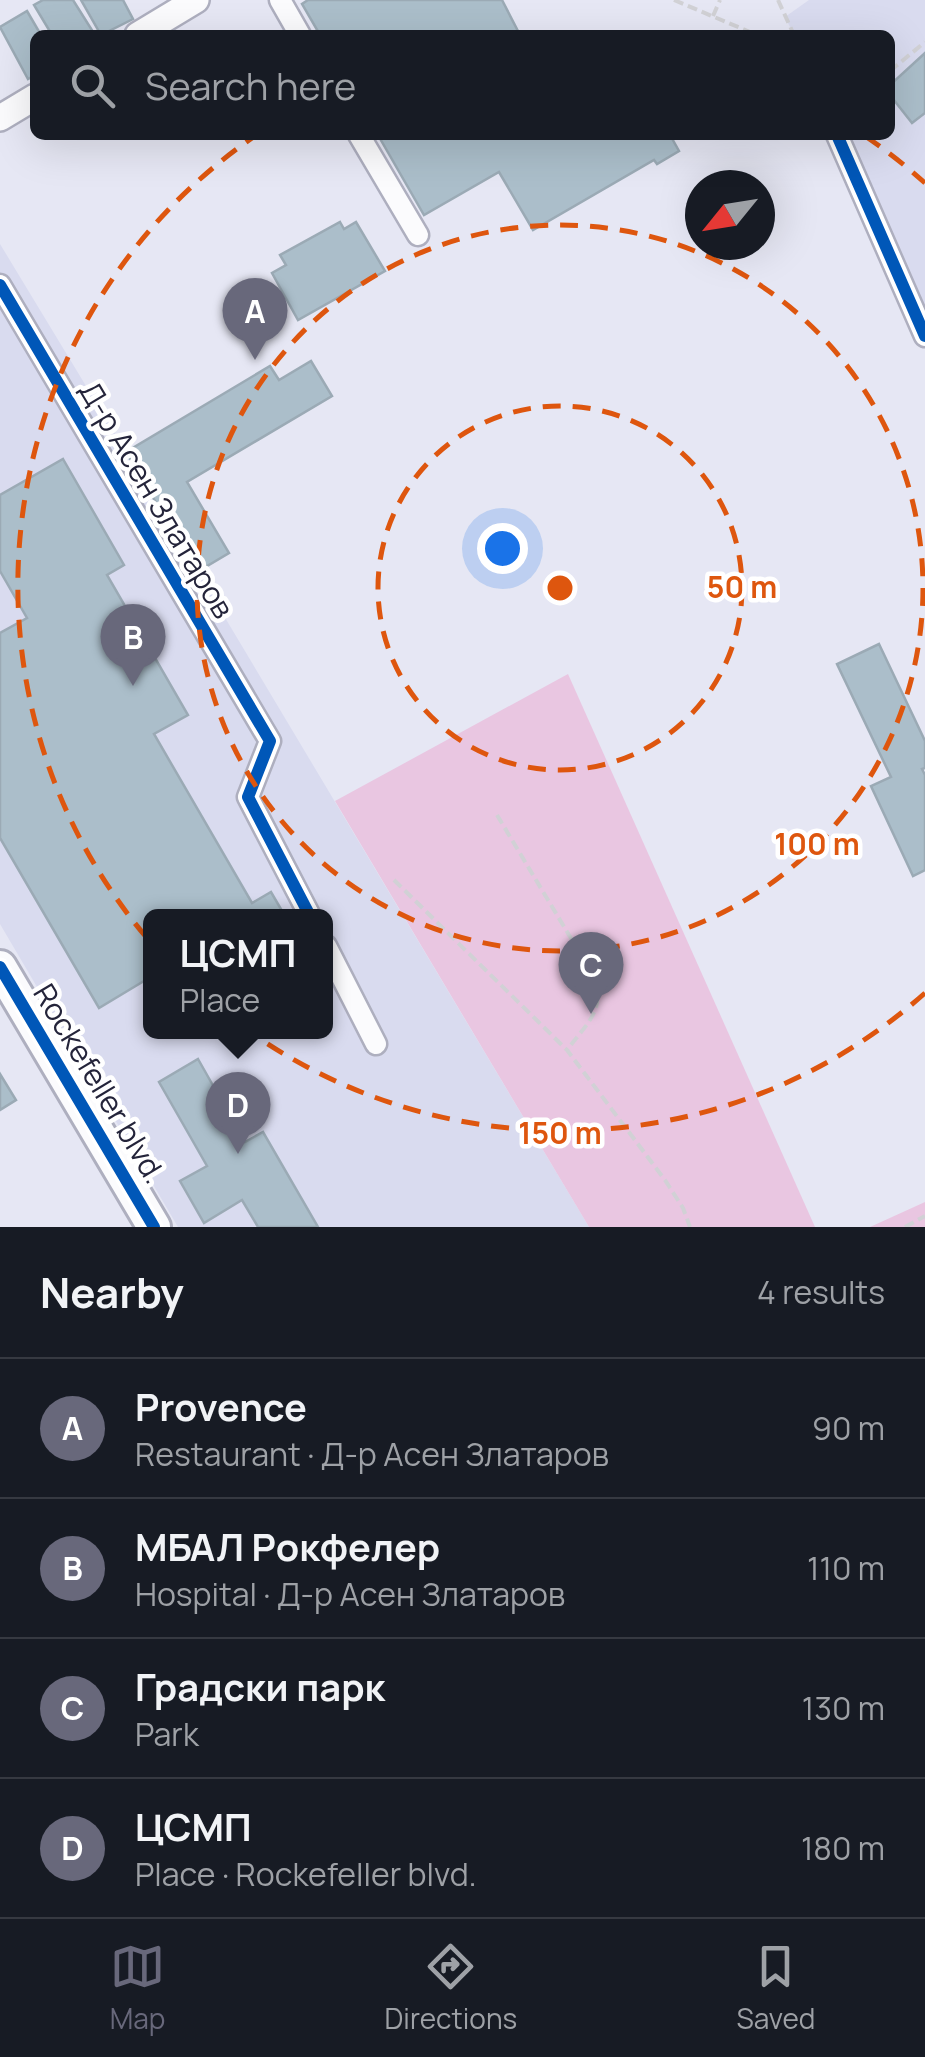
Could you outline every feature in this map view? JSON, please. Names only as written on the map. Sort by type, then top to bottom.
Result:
[{"type":"main road","name":"Rockefeller blvd.","points":[[0,967],[154,1227]]},
{"type":"street","points":[[146,30],[196,0]]},
{"type":"street","points":[[280,0],[297,30]]},
{"type":"street","points":[[0,118],[30,100]]},
{"type":"street","points":[[362,140],[418,235]]},
{"type":"street","points":[[839,140],[925,336]]},
{"type":"street","name":"Д-р Асен Златаров","points":[[0,285],[270,741],[248,796],[306,909]]},
{"type":"street","points":[[333,960],[376,1044]]},
{"type":"path","points":[[674,0],[745,30]]},
{"type":"path","points":[[713,16],[720,0]]},
{"type":"path","points":[[778,0],[792,30]]},
{"type":"path","points":[[895,67],[925,42]]},
{"type":"path","points":[[497,815],[594,975],[600,992],[597,1009],[568,1050]]},
{"type":"path","points":[[394,880],[568,1050],[665,1180],[690,1227]]},
{"type":"path","points":[[905,1227],[925,1216]]},
{"type":"shaded area","points":[[809,0],[925,0],[925,336],[839,140],[895,140],[895,30],[792,30],[785,17]]},
{"type":"shaded area","points":[[0,244],[589,1227],[178,1227],[0,924]]},
{"type":"shaded area","points":[[568,674],[815,1227],[589,1227],[335,801]]},
{"type":"shaded area","points":[[925,1202],[925,1227],[870,1227]]},
{"type":"building","points":[[43,0],[73,0],[92,30],[49,30],[34,5]]},
{"type":"building","points":[[81,0],[123,0],[133,19],[111,30],[98,30]]},
{"type":"building","points":[[308,0],[502,0],[517,30],[317,30],[302,4]]},
{"type":"building","points":[[27,11],[38,30],[30,30],[28,79],[0,27]]},
{"type":"building","points":[[925,53],[925,113],[912,123],[895,101],[895,80]]},
{"type":"building","points":[[381,140],[673,140],[679,151],[657,164],[654,160],[533,230],[499,172],[424,215]]},
{"type":"building","points":[[340,222],[344,229],[356,222],[385,271],[298,320],[272,273],[286,265],[280,255]]},
{"type":"building","points":[[311,361],[332,396],[187,482],[229,553],[197,572],[126,452],[270,366],[279,380]]},
{"type":"building","points":[[63,459],[124,565],[107,575],[188,715],[154,734],[252,903],[271,892],[281,909],[143,909],[143,982],[99,1008],[0,838],[0,633],[27,618],[0,571],[0,495]]},
{"type":"building","points":[[879,644],[925,741],[925,870],[913,876],[871,786],[891,777],[837,664]]},
{"type":"building","points":[[198,1059],[245,1142],[263,1132],[318,1227],[258,1227],[242,1200],[204,1223],[180,1181],[207,1166],[159,1082]]},
{"type":"building","points":[[0,1074],[16,1100],[0,1110]]},
{"type":"cycle path","points":[[839,140],[925,336]]},
{"type":"cycle path","points":[[0,285],[270,741],[248,797],[306,909]]},
{"type":"cycle path","points":[[0,967],[154,1227]]},
{"type":"place","name":"Provence","points":[[255,360]]},
{"type":"place","name":"МБАЛ Рокфелер","points":[[133,686]]},
{"type":"place","name":"Градски парк","points":[[591,1014]]},
{"type":"place","name":"ЦСМП","points":[[238,1154]]}]
